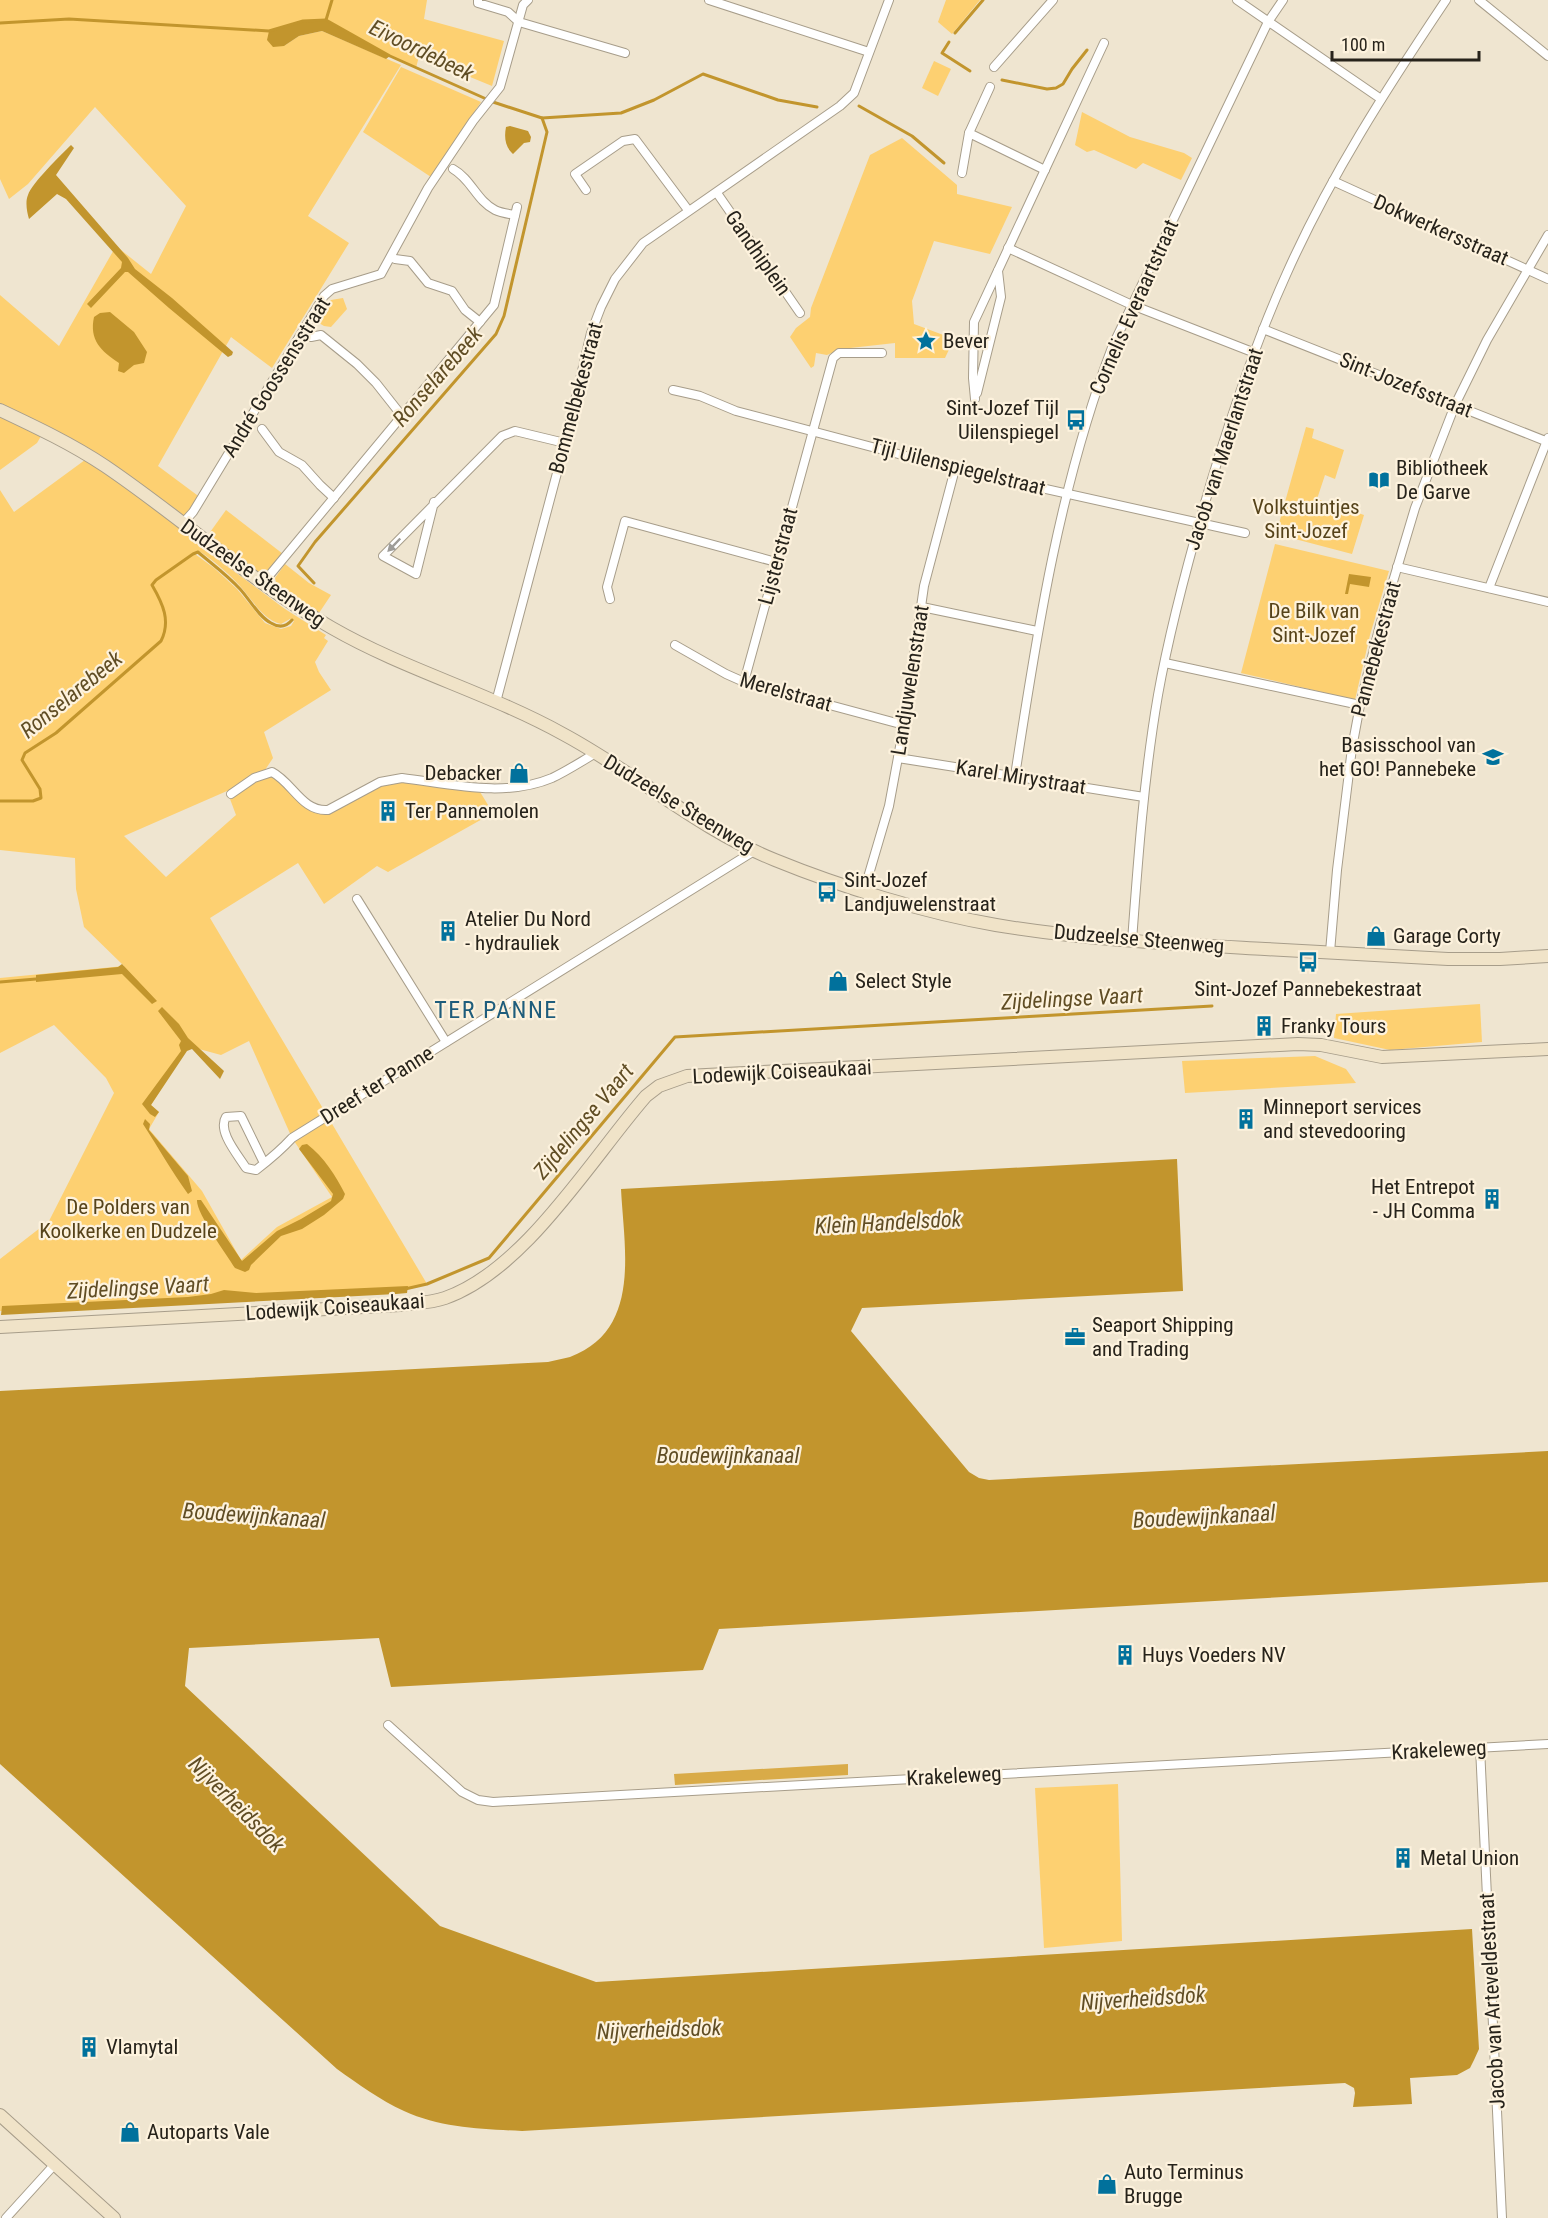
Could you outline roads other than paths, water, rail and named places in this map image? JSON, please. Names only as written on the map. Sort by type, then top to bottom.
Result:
[{"type":"main road","name":"Dudzeelse Steenweg","points":[[0,410],[44,430],[102,464],[306,613],[355,641],[564,734],[673,805],[754,851],[783,863],[864,891],[929,910],[993,925],[1100,940],[1468,960],[1548,956]]},
{"type":"main road","name":"Lodewijk Coiseaukaai","points":[[0,1327],[400,1305],[444,1298],[482,1280],[498,1268],[555,1208],[646,1096],[659,1086],[687,1076],[1298,1044],[1321,1045],[1382,1057],[1548,1049]]},
{"type":"main road","points":[[0,2115],[114,2218]]},
{"type":"street","points":[[478,0],[478,3],[508,12],[519,22],[625,53]]},
{"type":"street","name":"André Goossensstraat","points":[[183,523],[200,502],[324,296],[332,289],[381,274],[428,188],[500,87],[523,5],[528,0]]},
{"type":"street","points":[[709,0],[869,52]]},
{"type":"street","name":"Bommelbekestraat","points":[[496,702],[591,333],[615,279],[643,243],[688,210],[717,193],[854,93],[890,0]]},
{"type":"street","points":[[994,67],[1053,0]]},
{"type":"street","points":[[1237,0],[1381,99]]},
{"type":"street","name":"Cornelis Everaartstraat","points":[[1014,776],[1037,631],[1068,494],[1093,398],[1113,345],[1132,305],[1268,22],[1283,0]]},
{"type":"street","name":"Jacob van Maerlantstraat","points":[[1132,941],[1144,797],[1165,663],[1183,578],[1233,410],[1263,328],[1294,257],[1333,181],[1381,99],[1446,0]]},
{"type":"street","points":[[1479,0],[1548,56]]},
{"type":"street","points":[[998,270],[1001,297],[975,399],[974,322],[1008,248],[1104,43]]},
{"type":"street","points":[[962,173],[969,133],[990,87]]},
{"type":"street","points":[[969,133],[1045,170]]},
{"type":"street","points":[[586,190],[575,174],[622,141],[635,139],[688,210]]},
{"type":"street","points":[[263,583],[494,305],[516,211],[495,210],[476,193],[466,178],[453,169]]},
{"type":"street","name":"Dokwerkersstraat","points":[[1333,181],[1548,279]]},
{"type":"street","name":"Gandhiplein","points":[[717,193],[801,312]]},
{"type":"street","name":"Pannebekestraat","points":[[1330,952],[1338,860],[1352,748],[1360,705],[1415,508],[1455,405],[1487,340],[1526,269],[1548,235]]},
{"type":"street","points":[[1008,248],[1132,305],[1255,353]]},
{"type":"street","points":[[395,259],[410,261],[428,283],[452,291],[465,310],[480,322]]},
{"type":"street","name":"Sint-Jozefsstraat","points":[[1263,328],[1547,440]]},
{"type":"street","name":"André Goossensstraat","points":[[311,338],[321,335],[357,364],[376,383],[402,416]]},
{"type":"street","points":[[812,430],[832,358],[839,352],[882,353]]},
{"type":"street","name":"Tijl Uilenspiegelstraat","points":[[673,390],[700,396],[736,411],[955,469],[1245,533]]},
{"type":"street","name":"André Goossensstraat","points":[[262,429],[279,452],[302,465],[334,498]]},
{"type":"street","name":"Lijsterstraat","points":[[744,682],[812,430]]},
{"type":"street","points":[[434,502],[416,574],[383,556],[434,502],[502,436],[515,431],[564,443]]},
{"type":"street","points":[[1489,588],[1547,440]]},
{"type":"street","name":"Landjuwelenstraat","points":[[864,891],[889,806],[904,725],[924,586],[955,469]]},
{"type":"street","points":[[610,598],[607,587],[625,521],[776,562]]},
{"type":"street","points":[[1398,567],[1548,602]]},
{"type":"street","points":[[922,607],[1037,631]]},
{"type":"street","name":"Merelstraat","points":[[675,645],[744,682],[904,725]]},
{"type":"street","points":[[1165,663],[1360,705]]},
{"type":"street","points":[[231,794],[254,778],[272,772],[281,777],[310,807],[321,811],[328,810],[390,779],[402,778],[500,789],[519,788],[552,778],[596,753]]},
{"type":"street","name":"Karel Mirystraat","points":[[898,758],[1144,797]]},
{"type":"street","name":"Dreef ter Panne","points":[[264,1164],[292,1138],[309,1127],[754,851]]},
{"type":"street","name":"Dreef ter Panne","points":[[357,899],[446,1042]]},
{"type":"street","points":[[241,1116],[264,1164],[256,1170],[246,1168],[223,1129],[223,1120],[226,1117],[241,1116]]},
{"type":"street","name":"Krakeleweg","points":[[388,1725],[462,1792],[478,1800],[493,1802],[1548,1744]]},
{"type":"street","name":"Jacob van Arteveldestraat","points":[[1480,1748],[1502,2218]]},
{"type":"street","points":[[6,2218],[55,2164]]},
{"type":"water","points":[[326,20],[390,56],[386,59],[322,31],[299,36],[284,46],[273,47],[267,40],[269,31],[303,21]]},
{"type":"water","points":[[506,127],[528,131],[531,137],[530,142],[524,143],[513,154],[505,138]]},
{"type":"water","points":[[71,145],[74,148],[56,175],[135,269],[233,352],[232,355],[228,357],[128,272],[125,272],[91,308],[87,304],[121,268],[122,262],[66,199],[57,194],[29,219],[27,207],[28,195],[35,184]]},
{"type":"water","points":[[110,312],[134,332],[147,352],[144,363],[134,365],[124,373],[118,371],[119,363],[102,349],[93,332],[94,317],[100,313]]},
{"type":"water","points":[[1349,574],[1371,577],[1369,587],[1350,584],[1348,594],[1345,594]]},
{"type":"water","points":[[122,964],[157,1001],[152,1004],[122,974],[36,982],[36,975],[118,967]]},
{"type":"water","points":[[162,1007],[179,1024],[188,1038],[224,1071],[220,1079],[192,1049],[187,1051],[151,1105],[159,1112],[155,1117],[142,1104],[181,1051],[179,1045],[181,1041],[158,1011]]},
{"type":"water","points":[[145,1119],[150,1124],[149,1130],[188,1176],[192,1191],[188,1194],[143,1124]]},
{"type":"water","points":[[307,1144],[334,1174],[345,1194],[343,1199],[302,1229],[281,1236],[251,1265],[249,1270],[245,1272],[235,1268],[206,1224],[197,1200],[201,1200],[242,1261],[277,1231],[331,1201],[333,1194],[299,1149],[302,1145]]},
{"type":"water","name":"Boudewijnkanaal","points":[[1177,1159],[1183,1291],[862,1308],[851,1331],[969,1472],[979,1478],[989,1480],[1548,1451],[1548,1582],[719,1629],[703,1670],[391,1687],[379,1638],[189,1648],[185,1686],[440,1926],[596,1982],[1472,1929],[1479,2049],[1470,2068],[1457,2075],[1410,2078],[1412,2104],[1353,2107],[1354,2088],[1345,2083],[522,2131],[462,2127],[432,2121],[386,2102],[337,2069],[0,1764],[0,1391],[548,1362],[570,1357],[593,1344],[609,1328],[619,1308],[624,1285],[625,1261],[621,1189]]},
{"type":"water","points":[[408,1286],[407,1293],[396,1294],[1,1315],[2,1306],[188,1297],[224,1290],[256,1293]]},
{"type":"waterway","points":[[326,20],[332,0]]},
{"type":"waterway","points":[[955,33],[983,0]]},
{"type":"waterway","name":"Eivoordebeek","points":[[0,23],[69,19],[269,31],[303,21],[326,20],[390,56],[493,102],[542,118],[621,113],[654,100],[703,74],[778,100],[817,107]]},
{"type":"waterway","points":[[949,42],[942,53],[970,71]]},
{"type":"waterway","points":[[1002,80],[1047,89],[1056,88],[1063,84],[1087,50]]},
{"type":"waterway","name":"Eivoordebeek","points":[[859,106],[912,136],[944,163]]},
{"type":"waterway","name":"Ronselarebeek","points":[[314,583],[298,566],[315,542],[496,334],[504,316],[547,132],[542,118]]},
{"type":"waterway","name":"Ronselarebeek","points":[[0,801],[33,801],[41,798],[40,789],[22,760],[25,753],[56,733],[161,641],[165,626],[164,613],[152,585],[193,554],[198,552],[230,579],[259,613],[274,625],[282,626],[292,620]]},
{"type":"waterway","points":[[0,982],[36,979]]},
{"type":"waterway","name":"Zijdelingse Vaart","points":[[405,1289],[427,1284],[489,1258],[675,1037],[1212,1006]]},
{"type":"place","name":"Bever","points":[[926,341]]},
{"type":"place","name":"Sint-Jozef Tijl Uilenspiegel","points":[[1076,420]]},
{"type":"place","name":"Bibliotheek De Garve","points":[[1379,480]]},
{"type":"place","name":"Basisschool van het GO! Pannebeke","points":[[1493,757]]},
{"type":"place","name":"Debacker","points":[[519,773]]},
{"type":"place","name":"Ter Pannemolen","points":[[388,811]]},
{"type":"place","name":"Sint-Jozef Landjuwelenstraat","points":[[827,892]]},
{"type":"place","name":"Atelier Du Nord - hydrauliek","points":[[448,931]]},
{"type":"place","name":"Garage Corty","points":[[1376,936]]},
{"type":"place","name":"Sint-Jozef Pannebekestraat","points":[[1308,962]]},
{"type":"place","name":"Select Style","points":[[838,981]]},
{"type":"place","name":"Franky Tours","points":[[1264,1026]]},
{"type":"place","name":"Minneport services and stevedooring","points":[[1246,1119]]},
{"type":"place","name":"Het Entrepot - JH Comma","points":[[1492,1199]]},
{"type":"place","name":"Seaport Shipping and Trading","points":[[1075,1337]]},
{"type":"place","name":"Huys Voeders NV","points":[[1125,1655]]},
{"type":"place","name":"Metal Union","points":[[1403,1858]]},
{"type":"place","name":"Vlamytal","points":[[89,2047]]},
{"type":"place","name":"Autoparts Vale","points":[[130,2132]]},
{"type":"place","name":"Auto Terminus Brugge","points":[[1107,2184]]},
{"type":"district","name":"TER PANNE","points":[[496,1010]]},
{"type":"park label","name":"Volkstuintjes Sint-Jozef","points":[[1306,519]]},
{"type":"park label","name":"De Bilk van Sint-Jozef","points":[[1314,623]]},
{"type":"park label","name":"De Polders van Koolkerke en Dudzele","points":[[128,1219]]},
{"type":"water label","name":"Klein Handelsdok","points":[[888,1222]]},
{"type":"water label","name":"Nijverheidsdok","points":[[237,1804]]},
{"type":"water label","name":"Nijverheidsdok","points":[[1143,1998]]},
{"type":"water label","name":"Nijverheidsdok","points":[[659,2029]]}]
